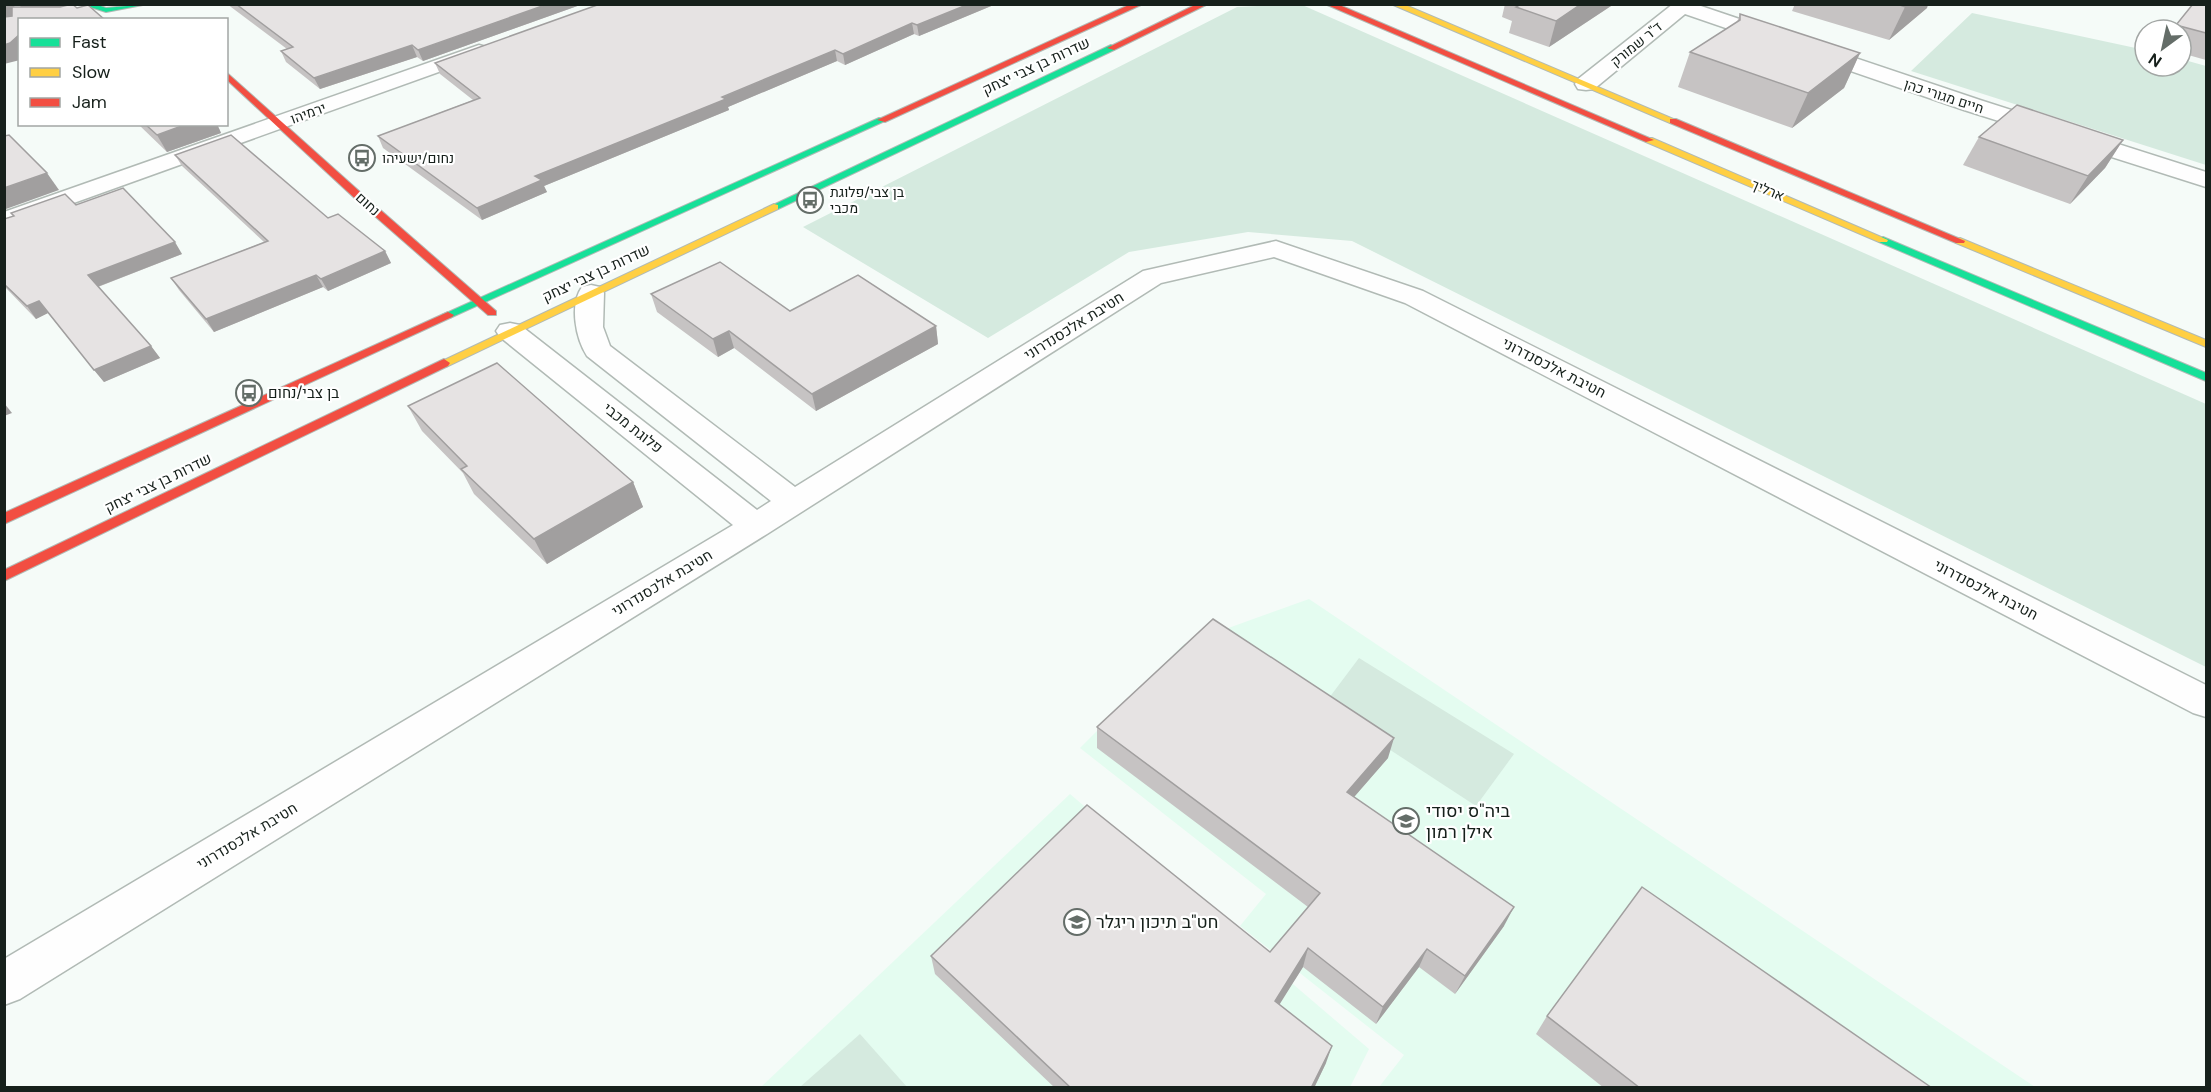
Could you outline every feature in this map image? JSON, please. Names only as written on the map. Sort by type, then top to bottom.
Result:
[{"type":"street","points":[[67,8],[130,8],[144,4]]},
{"type":"street","name":"שדרות בן צבי יצחק","points":[[4,519],[478,301],[1139,4]]},
{"type":"street","name":"שדרות בן צבי יצחק","points":[[4,576],[510,331],[1204,4]]},
{"type":"street","name":"ארליך","points":[[1329,4],[2206,377]]},
{"type":"street","name":"ארליך","points":[[1395,4],[2206,344]]},
{"type":"street","name":"ד\"ר שמורק","points":[[1586,84],[1684,6]]},
{"type":"street","name":"חיים מגורי כהן","points":[[1684,6],[1972,105],[2206,180]]},
{"type":"street","points":[[130,8],[148,18]]},
{"type":"street","name":"ירמיהו","points":[[4,220],[500,44]]},
{"type":"street","name":"נחום","points":[[228,76],[510,331]]},
{"type":"street","name":"חטיבת אלכסנדרוני","points":[[4,984],[756,526],[1152,277],[1276,249],[1414,297],[2206,702]]},
{"type":"street","points":[[591,293],[589,327],[597,350],[793,502]]},
{"type":"street","name":"פלוגת מכבי","points":[[510,331],[756,526]]},
{"type":"shaded area","points":[[1300,4],[2206,404],[2206,667],[1352,241],[1248,232],[1129,252],[988,338],[803,227],[1237,7]]},
{"type":"shaded area","points":[[1972,13],[2133,47],[2133,78],[2193,78],[2193,62],[2206,66],[2206,165],[1911,71]]},
{"type":"shaded area","name":"ביה\"ס יסודי אילן רמון","points":[[1309,599],[2035,1087],[1379,1087],[1404,1055],[1240,926],[1266,894],[1080,748],[1184,644]]},
{"type":"shaded area","points":[[1359,658],[1514,754],[1476,806],[1323,706]]},
{"type":"shaded area","name":"חט\"ב תיכון ריגלר","points":[[1070,794],[1369,1049],[1350,1087],[760,1088]]},
{"type":"shaded area","points":[[860,1034],[907,1087],[800,1087]]},
{"type":"building","points":[[72,4],[77,8],[88,5],[103,18],[18,18],[18,36],[4,45],[4,17],[12,16],[12,7],[60,7]]},
{"type":"building","points":[[236,4],[548,4],[418,50],[412,45],[314,78],[281,51],[293,47]]},
{"type":"building","points":[[600,4],[969,4],[917,25],[912,23],[843,54],[835,50],[722,97],[726,99],[535,176],[542,180],[477,208],[378,136],[480,98],[435,63]]},
{"type":"building","points":[[1521,4],[1581,4],[1556,21],[1516,7]]},
{"type":"building","points":[[2193,4],[2206,4],[2206,33],[2193,30],[2193,18],[2182,18]]},
{"type":"building","points":[[1740,14],[1860,53],[1808,93],[1690,52],[1740,20]]},
{"type":"building","points":[[2017,105],[2123,140],[2088,176],[1979,137]]},
{"type":"building","points":[[147,126],[182,126],[157,135]]},
{"type":"building","points":[[9,135],[47,173],[4,188],[4,136]]},
{"type":"building","points":[[231,135],[328,218],[338,214],[385,251],[321,279],[316,275],[206,319],[171,278],[268,241],[175,155]]},
{"type":"building","points":[[123,188],[175,242],[88,275],[151,346],[94,370],[39,301],[27,306],[4,284],[4,219],[14,216],[11,213],[65,194],[76,205]]},
{"type":"building","points":[[720,262],[790,311],[858,275],[936,326],[812,394],[729,331],[713,339],[651,294]]},
{"type":"building","points":[[497,363],[633,482],[534,539],[461,469],[467,466],[408,406]]},
{"type":"building","points":[[1213,619],[1394,738],[1347,792],[1514,907],[1465,976],[1427,949],[1383,1007],[1308,948],[1275,1001],[1332,1046],[1311,1088],[1071,1088],[931,956],[1087,805],[1270,952],[1320,893],[1097,727]]},
{"type":"building","points":[[1642,887],[1932,1088],[1640,1088],[1547,1016]]},
{"type":"traffic: fast","points":[[85,4],[106,10],[144,4]]},
{"type":"traffic: fast","points":[[774,207],[1111,48]]},
{"type":"traffic: fast","points":[[448,315],[882,120]]},
{"type":"traffic: fast","points":[[1883,240],[2206,377]]},
{"type":"traffic: slow","points":[[1395,4],[1673,121]]},
{"type":"traffic: slow","points":[[1649,140],[1883,240]]},
{"type":"traffic: slow","points":[[444,363],[774,207]]},
{"type":"traffic: slow","points":[[1960,241],[2206,344]]},
{"type":"traffic: jam","points":[[882,120],[1139,4]]},
{"type":"traffic: jam","points":[[1111,48],[1204,4]]},
{"type":"traffic: jam","points":[[1329,4],[1649,140]]},
{"type":"traffic: jam","points":[[228,76],[365,202],[492,313]]},
{"type":"traffic: jam","points":[[1673,121],[1960,241]]},
{"type":"traffic: jam","points":[[4,519],[448,315]]},
{"type":"traffic: jam","points":[[4,576],[444,363]]},
{"type":"place","name":"נחום/ישעיהו","points":[[362,158]]},
{"type":"place","name":"בן צבי/פלוגת מכבי","points":[[810,200]]},
{"type":"place","name":"בן צבי/נחום","points":[[249,393]]},
{"type":"place","name":"ביה\"ס יסודי אילן רמון","points":[[1406,821]]},
{"type":"place","name":"חט\"ב תיכון ריגלר","points":[[1077,922]]}]
